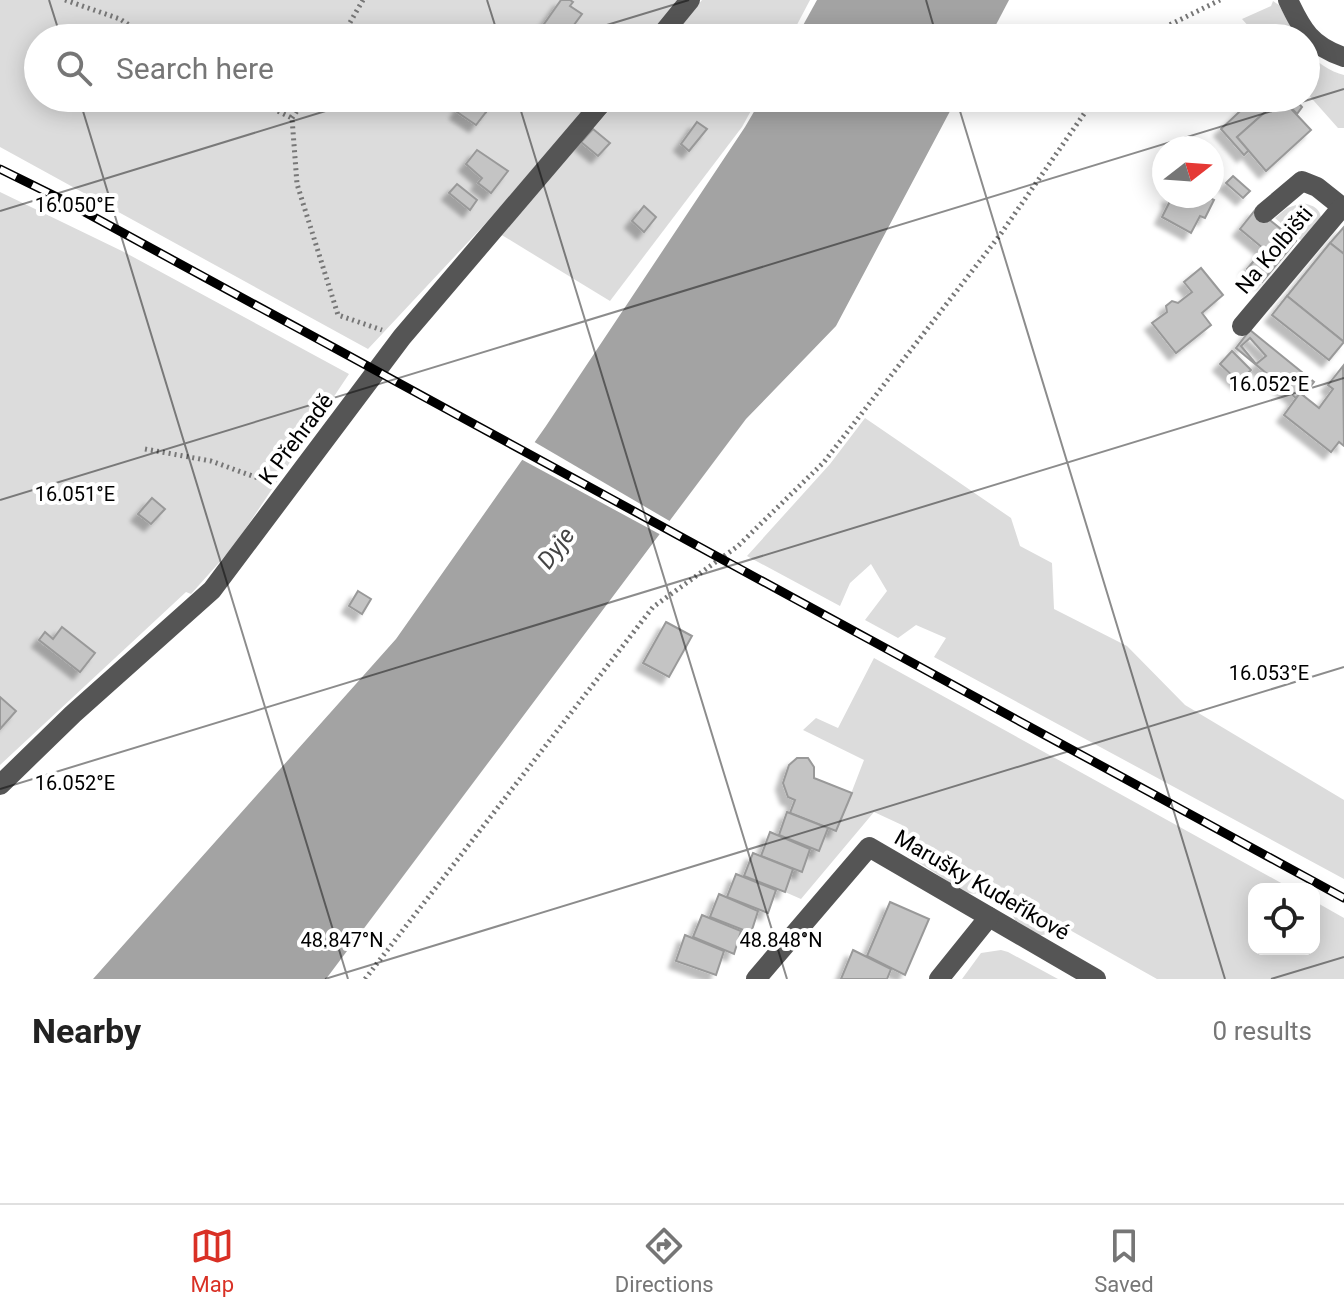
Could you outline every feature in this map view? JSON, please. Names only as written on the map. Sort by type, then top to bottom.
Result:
[{"type":"street","points":[[670,24],[690,0]]},
{"type":"street","points":[[1288,0],[1299,24]]},
{"type":"street","points":[[1320,46],[1344,57]]},
{"type":"street","name":"K Přehradě","points":[[0,785],[73,714],[212,590],[402,337],[594,112]]},
{"type":"street","points":[[1264,213],[1302,181],[1317,187],[1343,207]]},
{"type":"street","name":"Na Kolbišti","points":[[1242,326],[1343,207]]},
{"type":"street","name":"Marušky Kudeříkové","points":[[756,979],[869,847],[1096,979]]},
{"type":"street","points":[[939,979],[989,917]]},
{"type":"path","points":[[65,0],[128,24]]},
{"type":"path","points":[[349,24],[363,0]]},
{"type":"path","points":[[1171,24],[1220,0]]},
{"type":"path","points":[[280,112],[292,118]]},
{"type":"path","points":[[296,112],[292,118],[297,184],[338,315],[402,337]]},
{"type":"path","points":[[365,979],[653,607],[738,546],[824,462],[1000,235],[1085,112]]},
{"type":"path","points":[[145,449],[211,461],[288,489]]},
{"type":"shaded area","points":[[0,0],[679,0],[658,24],[24,24],[24,112],[583,112],[485,224],[368,349],[0,147]]},
{"type":"shaded area","points":[[702,0],[810,0],[797,24],[682,24]]},
{"type":"shaded area","points":[[1273,1],[1279,5],[1289,24],[1246,24],[1242,19],[1271,6]]},
{"type":"shaded area","points":[[1320,64],[1344,75],[1344,128],[1338,128],[1320,108]]},
{"type":"shaded area","points":[[608,112],[750,112],[610,301],[500,234]]},
{"type":"shaded area","points":[[0,192],[124,252],[349,374],[234,546],[191,594],[186,592],[0,765]]},
{"type":"shaded area","points":[[1302,203],[1318,210],[1321,216],[1303,242],[1275,218],[1287,208]]},
{"type":"shaded area","points":[[865,418],[1011,518],[1020,546],[1052,563],[1054,609],[1127,646],[1185,705],[1344,800],[1344,879],[934,657],[946,638],[916,625],[898,638],[865,620],[887,591],[871,564],[850,583],[840,606],[747,556],[830,464]]},
{"type":"shaded area","points":[[874,658],[1281,883],[1248,883],[1248,955],[1320,955],[1320,904],[1344,918],[1344,979],[1157,979],[1068,929],[1038,936],[1018,925],[1009,909],[1011,899],[992,886],[978,893],[964,892],[903,852],[898,839],[902,825],[874,812],[801,899],[785,892],[793,869],[802,872],[810,849],[819,850],[828,828],[837,830],[864,760],[803,730],[816,718],[838,728]]},
{"type":"shaded area","points":[[1001,950],[1058,979],[962,979],[981,953]]},
{"type":"water","points":[[817,0],[1009,0],[996,24],[804,24]]},
{"type":"water","name":"Dyje","points":[[754,112],[950,112],[836,326],[746,419],[326,979],[93,979],[396,639],[546,426]]},
{"type":"pier","points":[[531,440],[673,523],[663,536],[519,458]]},
{"type":"building","points":[[561,0],[573,2],[570,6],[582,14],[575,24],[544,24]]},
{"type":"building","points":[[457,112],[486,112],[476,125]]},
{"type":"building","points":[[1239,112],[1265,112],[1237,137],[1249,150],[1244,155],[1221,129]]},
{"type":"building","points":[[1265,112],[1294,112],[1311,130],[1266,171],[1237,137]]},
{"type":"building","points":[[697,122],[707,129],[689,151],[681,144]]},
{"type":"building","points":[[593,129],[610,143],[598,156],[581,142]]},
{"type":"building","points":[[477,150],[508,171],[491,193],[478,183],[482,178],[466,164]]},
{"type":"building","points":[[1233,176],[1250,191],[1243,198],[1226,183]]},
{"type":"building","points":[[457,184],[477,200],[470,210],[449,193]]},
{"type":"building","points":[[644,206],[656,217],[644,232],[632,221]]},
{"type":"building","points":[[1166,208],[1210,208],[1205,218],[1200,216],[1191,233],[1162,217]]},
{"type":"building","points":[[1256,209],[1296,241],[1262,282],[1247,269],[1264,249],[1240,229]]},
{"type":"building","points":[[1344,227],[1344,254],[1330,243]]},
{"type":"building","points":[[1330,243],[1344,254],[1344,342],[1287,296]]},
{"type":"building","points":[[1201,268],[1223,295],[1202,313],[1211,325],[1176,353],[1152,323],[1167,312],[1166,306],[1172,301],[1178,303],[1192,292],[1184,282]]},
{"type":"building","points":[[1287,296],[1344,342],[1329,360],[1272,315]]},
{"type":"building","points":[[1250,330],[1314,382],[1303,396],[1300,393],[1296,398],[1236,348]],"holes":[[[1250,338],[1266,356],[1256,364],[1241,346]]]},
{"type":"building","points":[[1232,351],[1251,370],[1239,382],[1220,364]]},
{"type":"building","points":[[1343,366],[1344,446],[1339,442],[1331,452],[1284,415],[1300,393],[1319,408],[1333,389],[1328,385]]},
{"type":"building","points":[[152,498],[165,509],[151,524],[138,514]]},
{"type":"building","points":[[358,591],[371,599],[362,614],[349,606]]},
{"type":"building","points":[[666,622],[692,636],[669,677],[643,663]]},
{"type":"building","points":[[62,627],[95,653],[80,672],[39,640],[45,632],[53,639]]},
{"type":"building","points":[[0,697],[16,711],[0,729]]},
{"type":"building","points":[[797,758],[808,758],[814,767],[814,778],[852,793],[836,831],[790,813],[795,800],[788,797],[783,783],[789,765]]},
{"type":"building","points":[[787,812],[828,828],[819,851],[779,835]]},
{"type":"building","points":[[770,832],[810,849],[802,872],[761,856]]},
{"type":"building","points":[[753,853],[793,869],[785,892],[744,876]]},
{"type":"building","points":[[736,874],[776,890],[768,913],[727,897]]},
{"type":"building","points":[[719,894],[758,911],[751,933],[710,917]]},
{"type":"building","points":[[890,902],[929,919],[905,975],[867,956]]},
{"type":"building","points":[[702,915],[741,931],[734,954],[693,937]]},
{"type":"building","points":[[685,935],[724,951],[716,975],[676,961]]},
{"type":"building","points":[[853,950],[891,969],[887,979],[841,979]]},
{"type":"railway","points":[[0,169],[59,198],[1344,898]]}]
